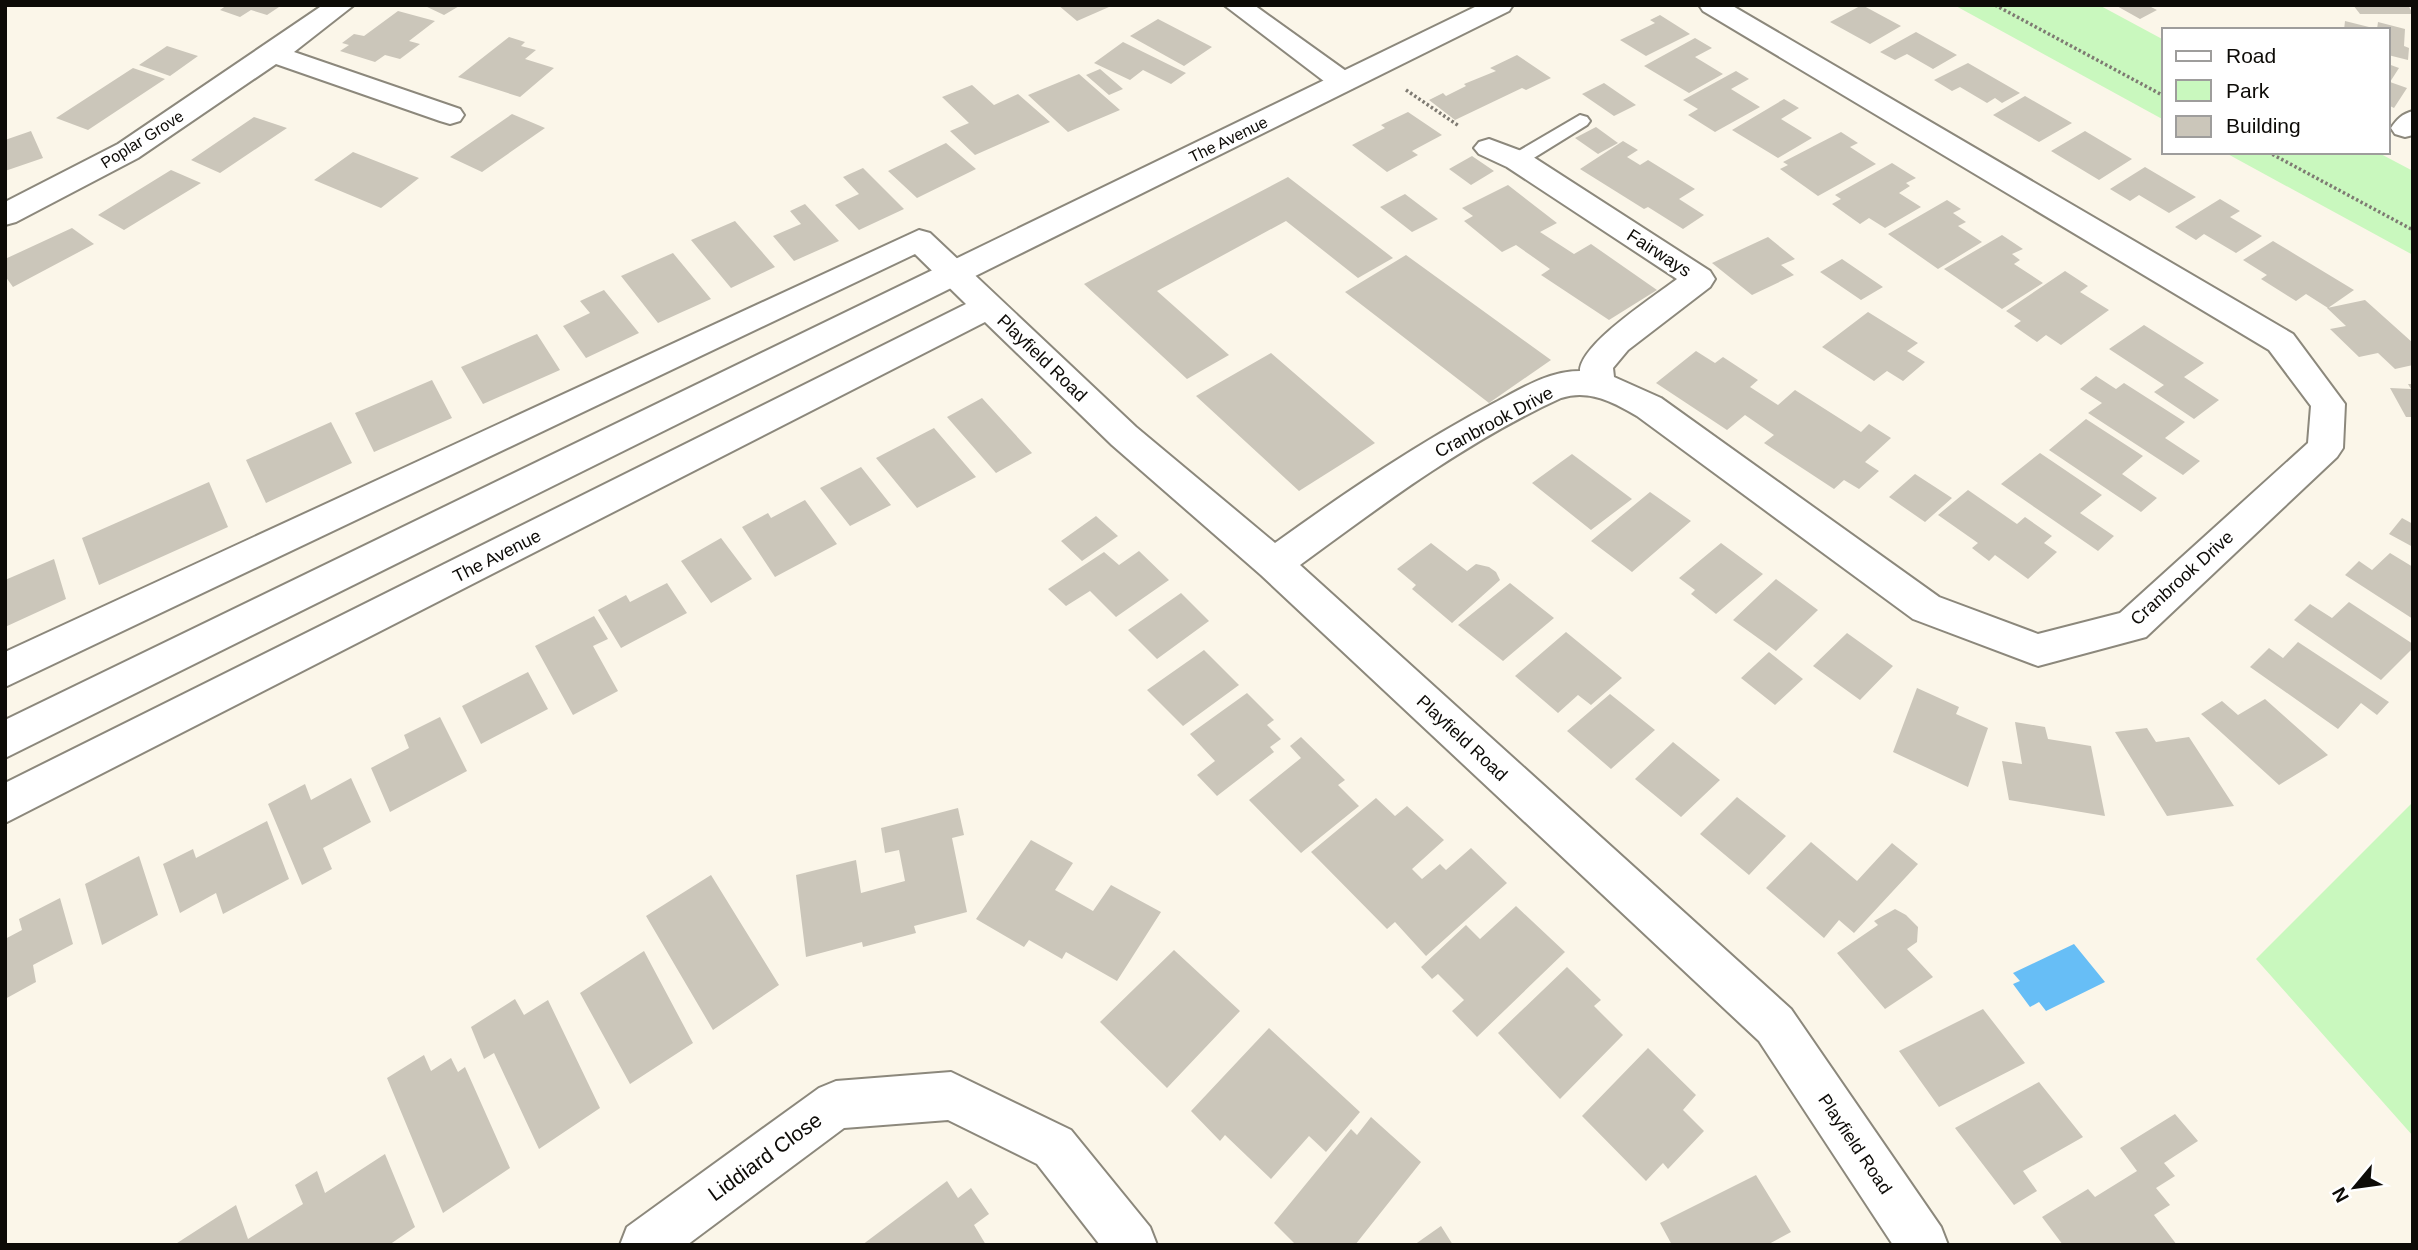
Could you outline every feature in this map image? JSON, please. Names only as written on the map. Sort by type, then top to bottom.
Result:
[{"type":"street","name":"Poplar Grove","points":[[5,215],[128,150],[273,54],[341,5]]},
{"type":"street","points":[[1237,5],[1343,82]]},
{"type":"street","name":"The Avenue","points":[[5,740],[1500,5]]},
{"type":"street","name":"Cranbrook Drive","points":[[1274,564],[1456,437],[1549,390],[1572,383],[1598,383],[1649,407],[1926,608],[2038,650],[2133,626],[2325,448],[2328,404],[2281,342],[1712,5]]},
{"type":"street","points":[[273,54],[450,115]]},
{"type":"street","name":"Fairways","points":[[1503,154],[1699,279],[1616,342],[1596,366],[1598,383]]},
{"type":"street","points":[[5,670],[919,240],[954,272]]},
{"type":"street","name":"Playfield Road","points":[[954,272],[1124,436],[1274,564],[1775,1025],[1923,1245]]},
{"type":"street","name":"The Avenue","points":[[5,804],[988,307]]},
{"type":"street","name":"Liddiard Close","points":[[645,1245],[836,1105],[951,1096],[1054,1147],[1132,1245]]},
{"type":"lane","points":[[1503,154],[1580,121]]},
{"type":"path","points":[[1995,5],[2162,95]]},
{"type":"path","points":[[1373,67],[1503,154]]},
{"type":"path","points":[[2272,154],[2413,230]]},
{"type":"green space","points":[[1954,5],[2099,5],[2162,39],[2162,119]]},
{"type":"green space","points":[[2228,154],[2381,154],[2413,171],[2413,255]]},
{"type":"green space","points":[[2413,802],[2413,1136],[2256,959]]},
{"type":"water","points":[[2074,944],[2105,982],[2046,1011],[2039,1002],[2030,1007],[2013,984],[2020,981],[2013,973]]},
{"type":"building","points":[[227,5],[282,5],[267,15],[251,10],[240,17],[220,10]]},
{"type":"building","points":[[423,5],[461,5],[444,15]]},
{"type":"building","points":[[1058,5],[1107,5],[1109,7],[1077,21]]},
{"type":"building","points":[[1862,5],[1901,26],[1870,44],[1830,22]]},
{"type":"building","points":[[2115,5],[2147,5],[2157,10],[2140,19]]},
{"type":"building","points":[[2353,5],[2408,5],[2413,14],[2360,14]]},
{"type":"building","points":[[398,11],[435,21],[409,41],[420,44],[400,59],[385,55],[375,62],[340,51],[349,45],[342,43],[354,34],[364,36]]},
{"type":"building","points":[[1660,15],[1690,34],[1646,56],[1620,40],[1655,23],[1650,20]]},
{"type":"building","points":[[1158,19],[1212,47],[1184,66],[1130,36]]},
{"type":"building","points":[[2345,21],[2373,28],[2344,28]]},
{"type":"building","points":[[2378,22],[2405,29],[2404,46],[2409,48],[2408,60],[2390,56],[2390,28],[2377,28]]},
{"type":"building","points":[[1916,32],[1957,55],[1933,69],[1907,54],[1895,60],[1880,52]]},
{"type":"building","points":[[509,37],[525,42],[521,46],[536,50],[525,59],[554,68],[520,97],[458,77]]},
{"type":"building","points":[[1695,38],[1712,48],[1695,57],[1723,74],[1689,93],[1644,66]]},
{"type":"building","points":[[1123,42],[1186,73],[1171,84],[1143,70],[1130,80],[1094,63]]},
{"type":"building","points":[[167,46],[198,56],[170,76],[139,65]]},
{"type":"building","points":[[1517,55],[1551,78],[1526,90],[1522,88],[1455,120],[1429,100],[1443,93],[1446,96],[1466,86],[1464,84],[1496,71],[1490,68]]},
{"type":"building","points":[[1968,63],[2020,93],[2002,103],[1995,98],[1987,103],[1960,87],[1952,91],[1934,80]]},
{"type":"building","points":[[2390,65],[2399,68],[2390,82]]},
{"type":"building","points":[[133,68],[165,79],[88,130],[56,118]]},
{"type":"building","points":[[1100,69],[1123,89],[1109,95],[1086,75]]},
{"type":"building","points":[[1736,71],[1749,79],[1731,89],[1760,107],[1715,132],[1688,115],[1698,109],[1683,100]]},
{"type":"building","points":[[1079,74],[1120,110],[1068,132],[1028,95]]},
{"type":"building","points":[[2390,82],[2407,88],[2394,108],[2390,106]]},
{"type":"building","points":[[1604,83],[1636,105],[1614,116],[1582,94]]},
{"type":"building","points":[[972,85],[994,105],[1018,94],[1050,122],[975,155],[950,131],[969,123],[942,97]]},
{"type":"building","points":[[2025,96],[2072,123],[2039,142],[1993,115]]},
{"type":"building","points":[[1784,99],[1799,108],[1781,119],[1812,138],[1778,158],[1732,130]]},
{"type":"building","points":[[1408,112],[1442,135],[1412,151],[1418,155],[1387,172],[1352,145],[1385,128],[1381,125]]},
{"type":"building","points":[[512,114],[545,128],[482,172],[450,157]]},
{"type":"building","points":[[254,117],[287,128],[220,173],[191,160]]},
{"type":"building","points":[[1596,127],[1618,143],[1598,154],[1575,138]]},
{"type":"building","points":[[31,131],[43,158],[5,171],[5,140]]},
{"type":"building","points":[[2085,131],[2132,159],[2099,180],[2051,151]]},
{"type":"building","points":[[1841,132],[1858,143],[1850,147],[1876,164],[1818,196],[1780,169],[1788,165],[1783,162]]},
{"type":"building","points":[[1623,141],[1638,150],[1627,157],[1640,165],[1648,160],[1695,189],[1679,199],[1704,215],[1683,229],[1648,207],[1644,209],[1580,169]]},
{"type":"building","points":[[946,143],[976,169],[917,198],[888,171]]},
{"type":"building","points":[[353,152],[419,178],[381,208],[314,180]]},
{"type":"building","points":[[1472,156],[1494,171],[1471,185],[1449,169]]},
{"type":"building","points":[[1892,163],[1916,178],[1906,183],[1910,186],[1899,193],[1921,207],[1885,228],[1869,218],[1860,224],[1832,204],[1841,199],[1835,195]]},
{"type":"building","points":[[2145,167],[2196,197],[2169,213],[2139,195],[2130,201],[2110,189]]},
{"type":"building","points":[[863,168],[904,209],[859,230],[835,205],[859,194],[843,177]]},
{"type":"building","points":[[171,170],[201,183],[124,230],[98,215]]},
{"type":"building","points":[[1288,177],[1393,258],[1358,278],[1286,221],[1157,291],[1229,355],[1187,379],[1084,284]]},
{"type":"building","points":[[1508,185],[1557,223],[1540,232],[1574,254],[1591,244],[1657,290],[1609,320],[1541,275],[1550,269],[1516,245],[1502,252],[1464,221],[1473,216],[1462,208]]},
{"type":"building","points":[[1405,194],[1438,219],[1412,232],[1380,207]]},
{"type":"building","points":[[2220,199],[2240,211],[2230,217],[2262,236],[2236,253],[2204,234],[2196,240],[2175,227]]},
{"type":"building","points":[[1947,200],[1961,209],[1953,213],[1966,222],[1958,226],[1982,242],[1938,269],[1888,234]]},
{"type":"building","points":[[805,204],[839,241],[794,261],[773,236],[801,224],[790,211]]},
{"type":"building","points":[[735,221],[775,267],[731,288],[691,240]]},
{"type":"building","points":[[72,228],[94,244],[13,287],[5,276],[5,259]]},
{"type":"building","points":[[2002,235],[2023,249],[2012,254],[2020,260],[2014,264],[2043,283],[2002,309],[1944,269]]},
{"type":"building","points":[[1768,237],[1795,259],[1781,265],[1794,275],[1752,295],[1712,263]]},
{"type":"building","points":[[2273,241],[2354,290],[2328,308],[2306,294],[2296,301],[2261,279],[2267,275],[2243,260]]},
{"type":"building","points":[[673,253],[711,299],[658,323],[621,276]]},
{"type":"building","points":[[1406,255],[1551,360],[1489,403],[1345,292]]},
{"type":"building","points":[[1842,259],[1883,287],[1861,300],[1820,272]]},
{"type":"building","points":[[2065,271],[2088,286],[2080,292],[2109,310],[2061,345],[2046,335],[2037,342],[2014,326],[2021,321],[2006,311]]},
{"type":"building","points":[[604,290],[639,333],[586,358],[563,326],[590,313],[580,301]]},
{"type":"building","points":[[2365,300],[2413,343],[2413,365],[2395,369],[2378,353],[2359,357],[2330,329],[2346,326],[2327,308]]},
{"type":"building","points":[[1868,312],[1918,343],[1907,351],[1925,362],[1903,381],[1887,371],[1874,381],[1822,347]]},
{"type":"building","points":[[2144,325],[2204,363],[2184,377],[2219,400],[2194,419],[2154,392],[2164,385],[2109,349]]},
{"type":"building","points":[[537,334],[560,370],[483,404],[461,367]]},
{"type":"building","points":[[1696,351],[1715,363],[1723,357],[1758,380],[1750,387],[1778,405],[1795,390],[1861,432],[1869,424],[1891,438],[1865,462],[1879,471],[1859,489],[1844,480],[1834,489],[1764,443],[1774,435],[1745,415],[1727,430],[1656,383]]},
{"type":"building","points":[[1271,353],[1375,443],[1299,491],[1196,396]]},
{"type":"building","points":[[2096,376],[2116,389],[2124,383],[2185,422],[2165,438],[2200,461],[2183,475],[2088,413],[2102,403],[2080,389]]},
{"type":"building","points":[[432,380],[452,418],[374,452],[355,413]]},
{"type":"building","points":[[2408,384],[2413,384],[2413,417],[2406,417],[2390,388],[2411,389]]},
{"type":"building","points":[[982,398],[1032,453],[996,473],[947,417]]},
{"type":"building","points":[[2086,419],[2143,456],[2122,474],[2157,498],[2141,512],[2049,450]]},
{"type":"building","points":[[331,422],[352,463],[266,503],[246,460]]},
{"type":"building","points":[[934,428],[976,477],[917,508],[876,458]]},
{"type":"building","points":[[2040,453],[2102,495],[2080,513],[2114,536],[2098,551],[2001,484]]},
{"type":"building","points":[[1572,454],[1632,499],[1591,530],[1532,483]]},
{"type":"building","points":[[861,467],[891,505],[850,526],[820,488]]},
{"type":"building","points":[[1915,474],[1952,498],[1925,522],[1889,497]]},
{"type":"building","points":[[209,482],[228,527],[99,585],[82,538]]},
{"type":"building","points":[[1968,490],[2017,524],[2025,517],[2052,536],[2044,543],[2057,552],[2028,579],[1995,555],[1989,561],[1972,548],[1978,543],[1938,515]]},
{"type":"building","points":[[1650,492],[1691,521],[1632,572],[1591,541]]},
{"type":"building","points":[[805,500],[837,544],[775,577],[742,527],[768,513],[771,518]]},
{"type":"building","points":[[1096,516],[1118,536],[1082,561],[1061,541]]},
{"type":"building","points":[[2402,518],[2413,524],[2413,547],[2389,534]]},
{"type":"building","points":[[721,538],[752,579],[711,603],[681,561]]},
{"type":"building","points":[[1431,543],[1467,571],[1476,564],[1489,567],[1496,572],[1500,580],[1452,623],[1412,589],[1416,585],[1397,569]]},
{"type":"building","points":[[1721,543],[1763,574],[1716,614],[1691,594],[1695,590],[1679,578]]},
{"type":"building","points":[[1139,551],[1169,580],[1116,617],[1090,591],[1066,606],[1048,589],[1104,552],[1119,565]]},
{"type":"building","points":[[2390,553],[2413,567],[2413,619],[2345,575],[2359,561],[2372,570]]},
{"type":"building","points":[[54,559],[66,599],[5,627],[5,580]]},
{"type":"building","points":[[1776,579],[1818,610],[1776,651],[1733,620]]},
{"type":"building","points":[[667,583],[687,613],[621,648],[598,610],[626,595],[630,602]]},
{"type":"building","points":[[1510,583],[1554,618],[1503,661],[1458,625]]},
{"type":"building","points":[[1181,593],[1209,621],[1157,659],[1128,630]]},
{"type":"building","points":[[2349,602],[2413,644],[2413,648],[2381,680],[2294,620],[2310,604],[2332,618]]},
{"type":"building","points":[[594,616],[608,639],[593,646],[618,691],[573,715],[535,646]]},
{"type":"building","points":[[1566,632],[1622,678],[1591,705],[1578,695],[1558,713],[1515,676]]},
{"type":"building","points":[[1847,633],[1893,666],[1860,700],[1813,666]]},
{"type":"building","points":[[2298,642],[2389,702],[2377,715],[2361,703],[2338,729],[2250,667],[2269,648],[2283,658]]},
{"type":"building","points":[[1204,650],[1239,685],[1183,726],[1147,690]]},
{"type":"building","points":[[1769,652],[1803,679],[1775,705],[1741,678]]},
{"type":"building","points":[[528,672],[548,709],[481,744],[462,706]]},
{"type":"building","points":[[1917,688],[1959,707],[1956,714],[1988,728],[1968,787],[1893,752]]},
{"type":"building","points":[[1247,693],[1274,720],[1267,725],[1281,739],[1270,747],[1274,752],[1217,796],[1197,775],[1215,761],[1190,734]]},
{"type":"building","points":[[1610,694],[1655,730],[1611,769],[1567,731]]},
{"type":"building","points":[[2265,699],[2328,755],[2279,785],[2201,714],[2222,701],[2238,715]]},
{"type":"building","points":[[440,717],[467,771],[390,812],[371,768],[409,748],[404,735]]},
{"type":"building","points":[[2015,722],[2045,727],[2048,739],[2091,746],[2105,816],[2009,800],[2002,761],[2022,764]]},
{"type":"building","points":[[2147,728],[2156,742],[2189,737],[2234,806],[2167,816],[2115,732]]},
{"type":"building","points":[[1301,737],[1345,780],[1338,785],[1359,806],[1301,853],[1249,800],[1301,758],[1290,746]]},
{"type":"building","points":[[1673,742],[1720,780],[1681,817],[1635,779]]},
{"type":"building","points":[[351,778],[371,822],[323,848],[332,869],[302,885],[268,804],[305,784],[311,800]]},
{"type":"building","points":[[1737,797],[1786,836],[1749,875],[1700,834]]},
{"type":"building","points":[[1376,798],[1395,816],[1407,806],[1444,840],[1412,869],[1422,879],[1440,864],[1446,870],[1471,848],[1507,883],[1426,956],[1395,922],[1387,929],[1311,852]]},
{"type":"building","points":[[958,808],[964,835],[952,838],[967,912],[914,926],[916,933],[863,947],[862,942],[806,957],[796,875],[856,860],[861,893],[905,881],[899,850],[885,853],[881,828]]},
{"type":"building","points":[[267,821],[289,879],[223,914],[216,893],[180,913],[163,864],[193,849],[196,858]]},
{"type":"building","points":[[1031,840],[1073,863],[1055,890],[1093,911],[1111,885],[1161,912],[1117,981],[1066,952],[1062,959],[1029,940],[1024,947],[976,919]]},
{"type":"building","points":[[1811,842],[1857,881],[1892,843],[1918,864],[1854,933],[1839,920],[1824,938],[1766,888]]},
{"type":"building","points":[[139,856],[158,915],[102,945],[85,884]]},
{"type":"building","points":[[711,875],[779,985],[713,1030],[646,916]]},
{"type":"building","points":[[60,898],[73,944],[33,965],[36,982],[5,999],[5,939],[22,930],[19,919]]},
{"type":"building","points":[[1516,906],[1565,952],[1477,1037],[1452,1011],[1464,1000],[1438,974],[1432,979],[1421,967],[1466,925],[1480,939]]},
{"type":"building","points":[[1895,909],[1918,927],[1917,942],[1907,949],[1933,977],[1885,1009],[1837,953],[1878,925],[1874,921]]},
{"type":"building","points":[[1174,950],[1240,1011],[1167,1088],[1100,1022]]},
{"type":"building","points":[[644,951],[693,1043],[630,1084],[580,993]]},
{"type":"building","points":[[1567,967],[1601,1000],[1594,1006],[1623,1035],[1560,1099],[1498,1033]]},
{"type":"building","points":[[515,999],[524,1015],[548,1000],[600,1108],[539,1149],[494,1053],[484,1059],[471,1027]]},
{"type":"building","points":[[1983,1009],[2025,1063],[1939,1107],[1899,1051]]},
{"type":"building","points":[[1269,1028],[1360,1112],[1326,1152],[1309,1136],[1271,1179],[1225,1135],[1220,1141],[1191,1111]]},
{"type":"building","points":[[1648,1048],[1696,1095],[1683,1110],[1704,1131],[1668,1169],[1663,1163],[1646,1181],[1582,1116]]},
{"type":"building","points":[[424,1055],[431,1071],[451,1058],[458,1072],[465,1067],[510,1168],[443,1213],[387,1078]]},
{"type":"building","points":[[2039,1082],[2083,1137],[2023,1171],[2037,1191],[2014,1205],[1955,1128]]},
{"type":"building","points":[[2175,1114],[2198,1141],[2164,1163],[2175,1176],[2156,1188],[2170,1205],[2154,1215],[2177,1245],[2063,1245],[2042,1217],[2088,1189],[2095,1197],[2137,1171],[2120,1148]]},
{"type":"building","points":[[1371,1117],[1421,1162],[1355,1245],[1296,1245],[1274,1223],[1351,1129],[1357,1135]]},
{"type":"building","points":[[385,1154],[415,1227],[389,1245],[174,1245],[236,1205],[248,1239],[303,1204],[295,1185],[317,1171],[325,1193]]},
{"type":"building","points":[[1756,1175],[1791,1232],[1767,1245],[1672,1245],[1660,1223]]},
{"type":"building","points":[[947,1181],[958,1198],[971,1188],[989,1214],[974,1225],[986,1245],[862,1245]]},
{"type":"building","points":[[1441,1226],[1453,1245],[1414,1245]]}]
